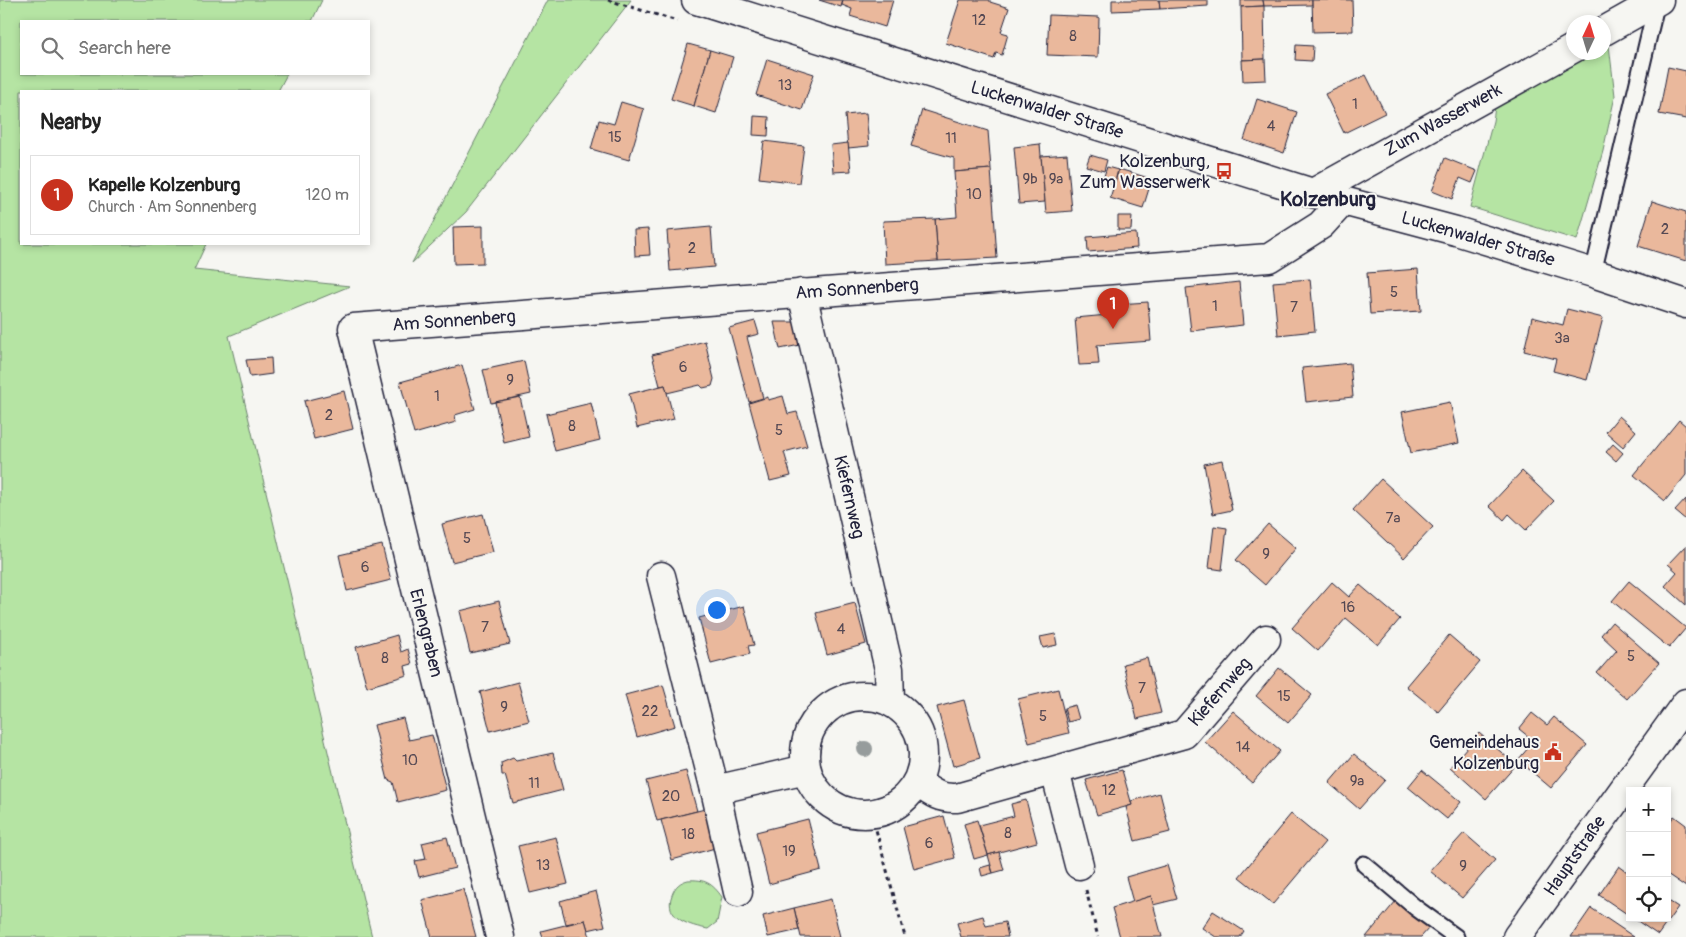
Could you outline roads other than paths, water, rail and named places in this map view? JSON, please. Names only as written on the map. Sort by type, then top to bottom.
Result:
[{"type":"street","name":"Luckenwalder Straße","points":[[696,0],[1342,202],[1445,228],[1686,304]]},
{"type":"street","points":[[1611,27],[1658,0]]},
{"type":"street","name":"Zum Wasserwerk","points":[[1313,193],[1566,52]]},
{"type":"street","name":"Am Sonnenberg","points":[[353,328],[1269,258],[1321,226],[1342,202]]},
{"type":"street","name":"Kiefernweg","points":[[802,293],[889,669],[890,700]]},
{"type":"street","name":"Erlengraben","points":[[353,328],[500,937]]},
{"type":"street","points":[[661,576],[715,790],[738,892]]},
{"type":"street","name":"Kiefernweg","points":[[918,782],[930,792],[945,799],[957,798],[1184,734],[1266,639]]},
{"type":"street","points":[[865,695],[890,700],[913,718],[924,747],[918,782],[896,806],[872,814],[836,808],[818,792],[806,769],[805,744],[816,720],[832,704],[865,695]]},
{"type":"street","name":"Hauptstraße","points":[[1517,937],[1686,703]]},
{"type":"street","points":[[715,790],[806,769]]},
{"type":"street","points":[[1055,771],[1079,866]]},
{"type":"lane","points":[[1593,274],[1658,0]]},
{"type":"lane","points":[[1364,864],[1416,908],[1456,937]]},
{"type":"place","name":"Kolzenburg, Zum Wasserwerk","points":[[1224,171]]},
{"type":"place","name":"Kapelle Kolzenburg","points":[[1113,329]]},
{"type":"place","name":"Gemeindehaus Kolzenburg","points":[[1553,752]]},
{"type":"district","name":"Kolzenburg","points":[[1328,199]]}]
